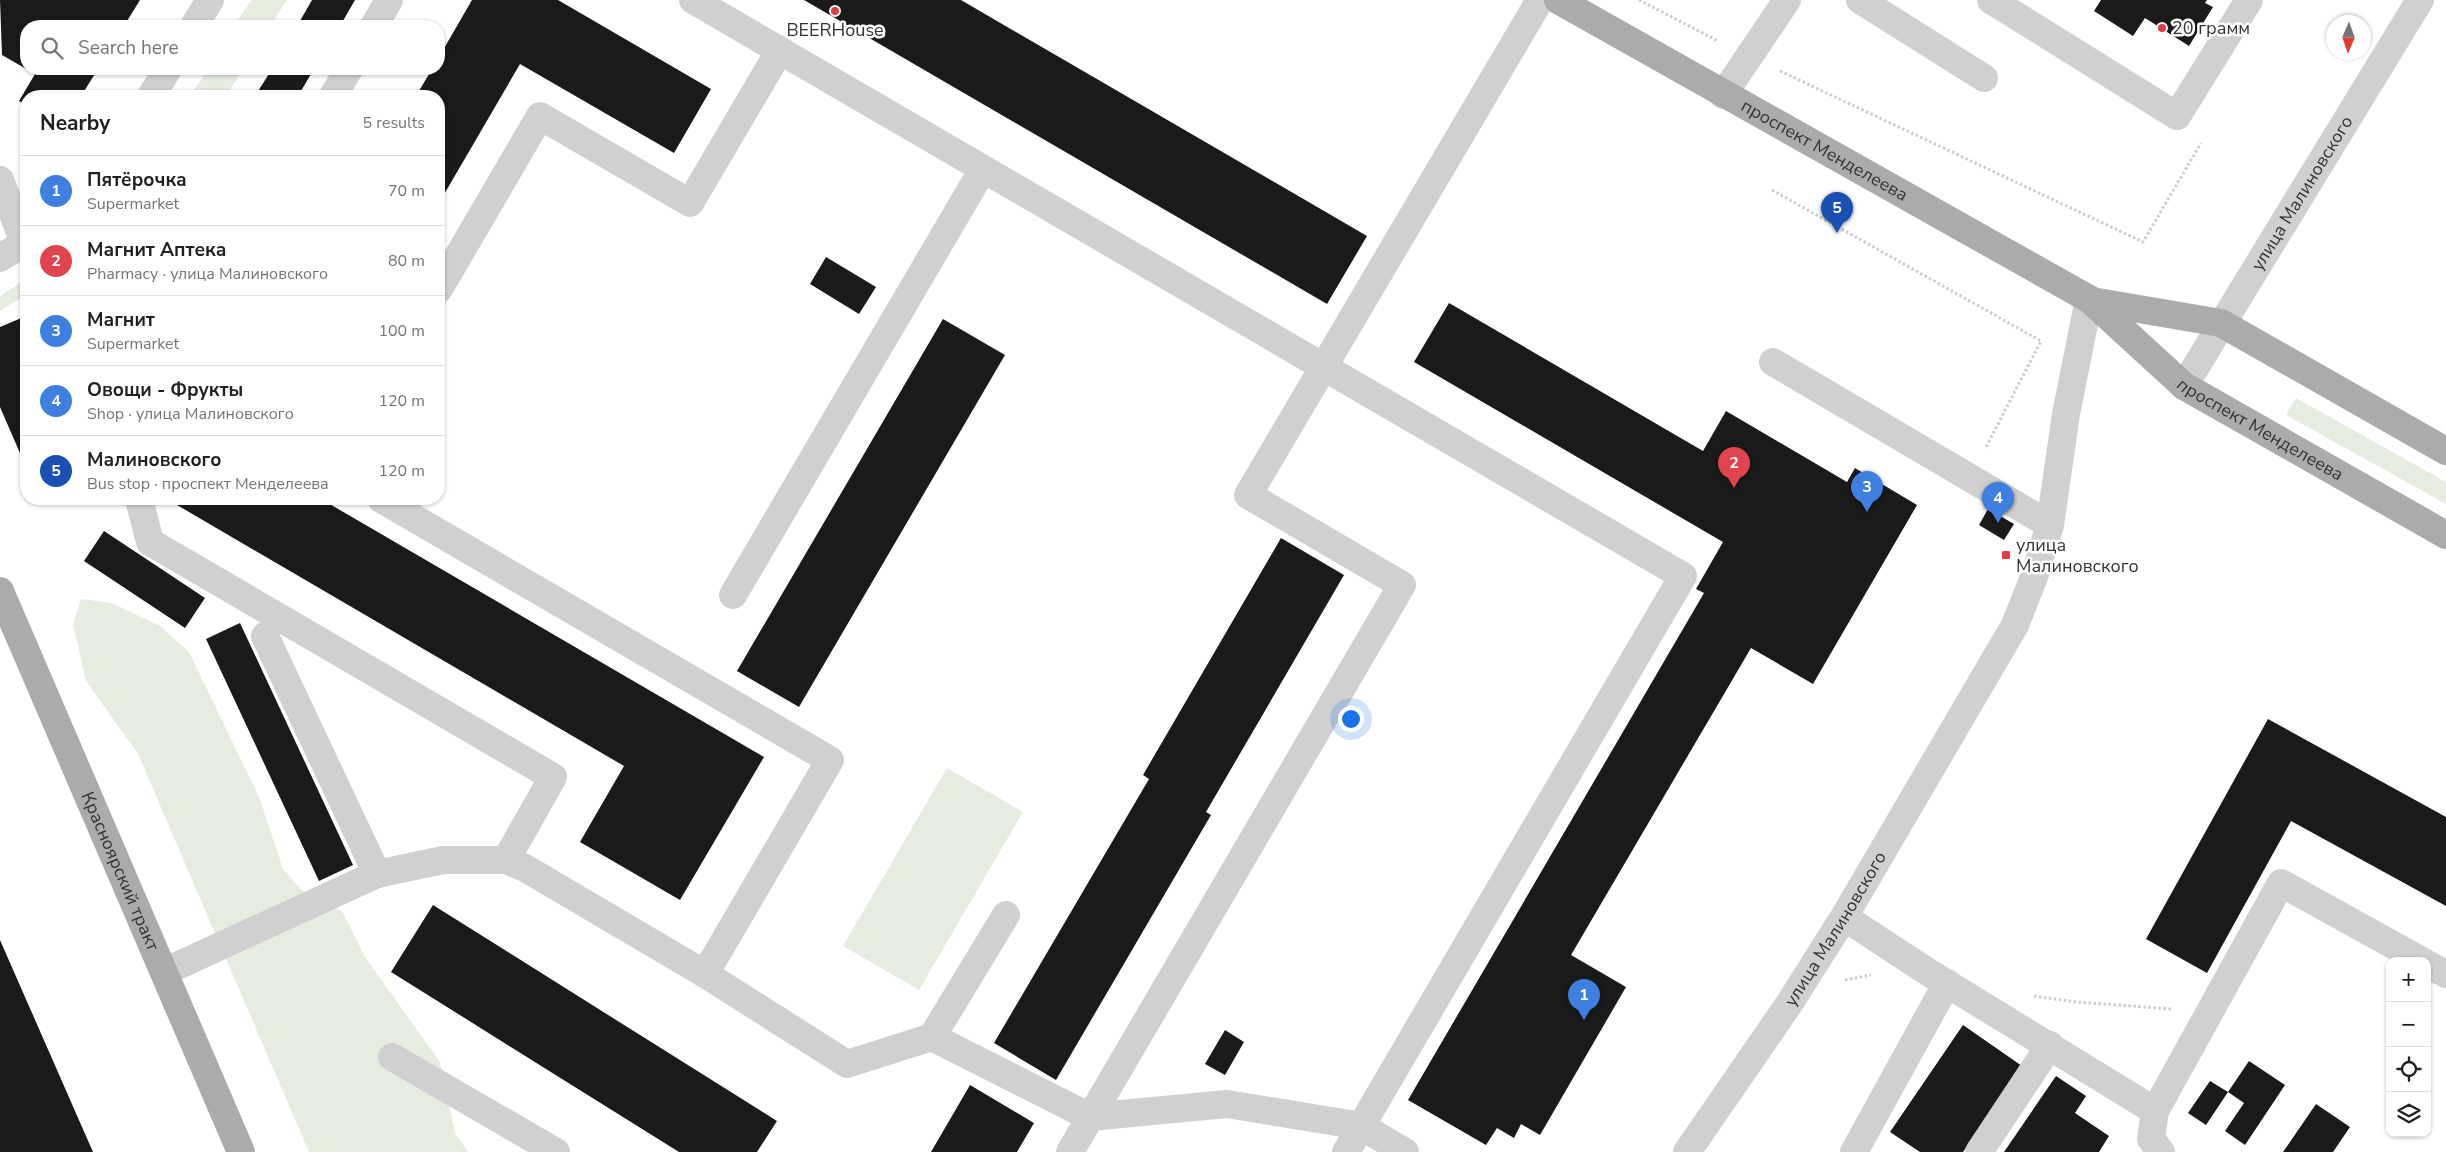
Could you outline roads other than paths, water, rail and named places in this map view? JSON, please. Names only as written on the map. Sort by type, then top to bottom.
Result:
[{"type":"main road","name":"проспект Менделеева","points":[[1558,0],[1723,95],[2090,300],[2184,386],[2446,535]]},
{"type":"main road","name":"проспект Менделеева","points":[[2090,300],[2221,323],[2446,451]]},
{"type":"main road","name":"Красноярский тракт","points":[[0,590],[241,1152]]},
{"type":"street","points":[[198,20],[210,0]]},
{"type":"street","points":[[377,20],[389,0]]},
{"type":"street","points":[[693,0],[1683,576],[1346,1152]]},
{"type":"street","points":[[1070,1152],[1402,585],[1248,495],[1540,0]]},
{"type":"street","points":[[1723,95],[1787,0]]},
{"type":"street","points":[[1860,0],[1984,78]]},
{"type":"street","points":[[1991,0],[2177,116],[2250,0]]},
{"type":"street","name":"улица Малиновского","points":[[2184,386],[2420,0]]},
{"type":"street","points":[[445,279],[540,116],[690,203],[780,50]]},
{"type":"street","points":[[155,90],[164,75]]},
{"type":"street","points":[[337,90],[345,75]]},
{"type":"street","points":[[733,595],[983,169]]},
{"type":"street","points":[[0,180],[20,230]]},
{"type":"street","points":[[0,258],[20,245]]},
{"type":"street","name":"улица Малиновского","points":[[1687,1152],[1790,1004],[1844,917],[2015,625],[2034,577],[2050,525],[2066,414],[2090,300]]},
{"type":"street","points":[[1773,362],[2050,525]]},
{"type":"street","points":[[141,505],[150,542],[554,777],[506,860]]},
{"type":"street","points":[[391,505],[830,760],[705,974]]},
{"type":"street","points":[[265,636],[377,874]]},
{"type":"street","points":[[164,972],[377,874],[443,860],[506,860],[525,868],[705,974],[847,1064],[932,1037],[1006,915]]},
{"type":"street","points":[[2161,1152],[2151,1139],[2155,1111],[2281,883],[2415,957]]},
{"type":"street","points":[[1844,917],[2155,1111]]},
{"type":"street","points":[[2431,966],[2446,974]]},
{"type":"street","points":[[1854,1152],[1947,983]]},
{"type":"street","points":[[932,1037],[1090,1117],[1227,1104],[1361,1126],[1405,1152]]},
{"type":"street","points":[[1979,1152],[2050,1045]]},
{"type":"street","points":[[392,1056],[556,1152]]},
{"type":"place","name":"BEERHouse","points":[[835,11]]},
{"type":"place","name":"20 грамм","points":[[2162,28]]},
{"type":"place","name":"Малиновского","points":[[1837,233]]},
{"type":"place","name":"Магнит Аптека","points":[[1734,488]]},
{"type":"place","name":"Магнит","points":[[1867,512]]},
{"type":"place","name":"Овощи - Фрукты","points":[[1998,523]]},
{"type":"place","name":"улица Малиновского","points":[[2006,555]]},
{"type":"place","name":"Пятёрочка","points":[[1584,1020]]}]
